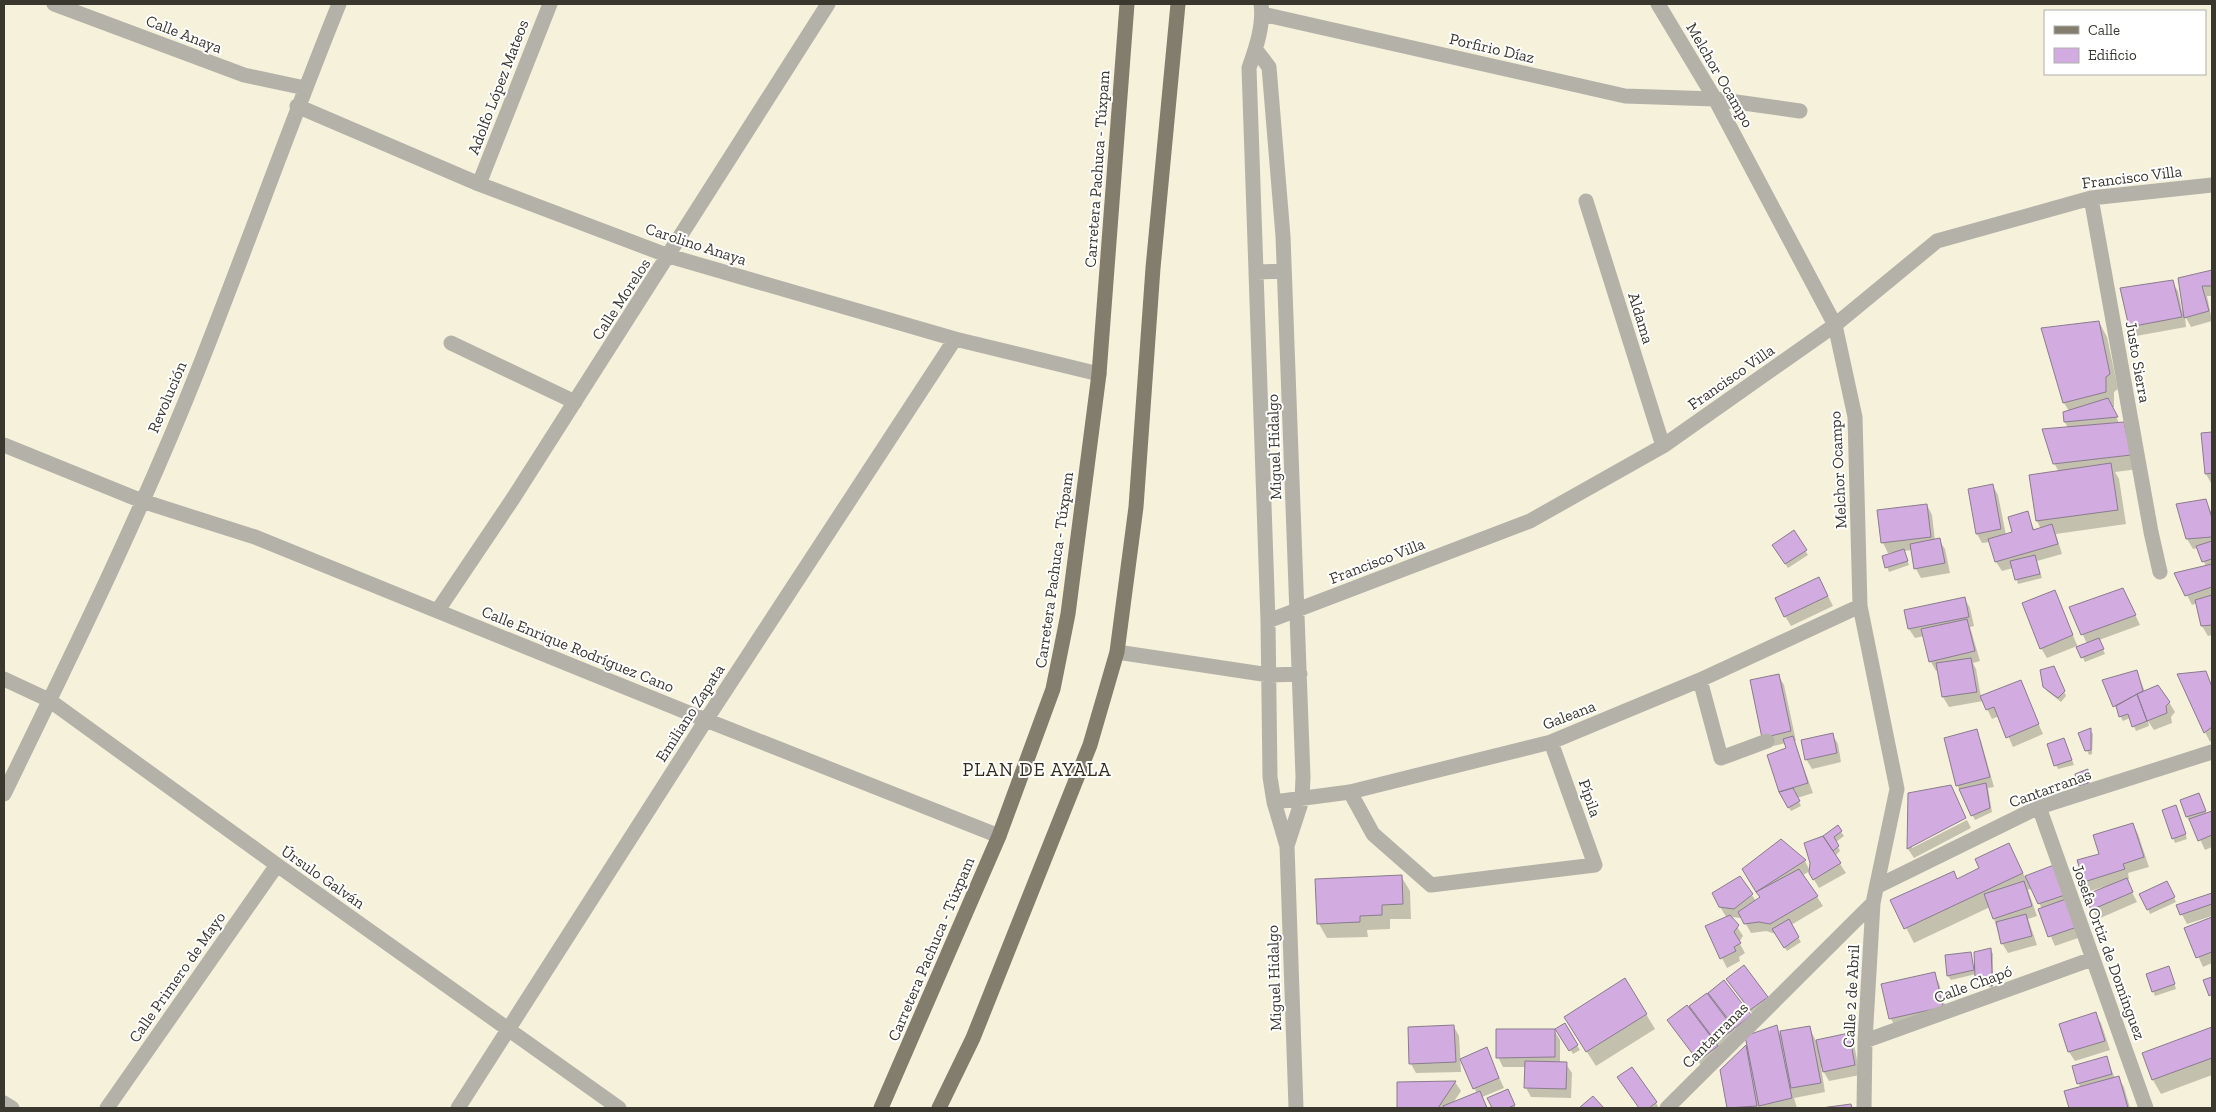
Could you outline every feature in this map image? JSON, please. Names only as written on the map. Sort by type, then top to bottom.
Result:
[{"type":"main road","name":"Carretera Pachuca - Túxpam","points":[[881,1108],[999,836],[1053,689],[1068,614],[1099,374],[1127,4]]},
{"type":"main road","points":[[939,1108],[974,1038],[1090,745],[1117,652],[1136,507],[1152,268],[1178,4]]},
{"type":"street","name":"Calle Anaya","points":[[54,4],[244,75],[305,88]]},
{"type":"street","name":"Revolución","points":[[4,794],[142,501],[198,371],[297,106],[339,4]]},
{"type":"street","name":"Adolfo López Mateos","points":[[479,184],[550,4]]},
{"type":"street","name":"Calle Morelos","points":[[438,610],[669,256],[828,4]]},
{"type":"street","name":"Melchor Ocampo","points":[[1658,4],[1715,99],[1835,325],[1855,417],[1860,606],[1898,789],[1878,886]]},
{"type":"street","name":"Porfirio Díaz","points":[[1262,9],[1625,96],[1715,99],[1800,111]]},
{"type":"street","name":"Miguel Hidalgo","points":[[1262,9],[1256,50],[1249,68],[1268,621],[1270,777],[1274,802],[1287,846],[1296,1108]]},
{"type":"street","name":"Miguel Hidalgo","points":[[1256,50],[1270,67],[1284,271],[1298,610],[1302,800],[1287,846]]},
{"type":"street","name":"Carolino Anaya","points":[[297,106],[479,184],[669,256],[955,339],[1099,374]]},
{"type":"street","name":"Francisco Villa","points":[[1268,621],[1530,521],[1663,446],[1835,325],[1937,241],[2091,198],[2212,185]]},
{"type":"street","name":"Justo Sierra","points":[[2091,198],[2151,532],[2160,572]]},
{"type":"street","name":"Aldama","points":[[1586,201],[1663,446]]},
{"type":"street","points":[[1256,272],[1284,271]]},
{"type":"street","name":"Emiliano Zapata","points":[[458,1108],[706,720],[955,339]]},
{"type":"street","points":[[451,343],[575,402]]},
{"type":"street","name":"Calle Enrique Rodríguez Cano","points":[[4,445],[142,501],[255,537],[706,720],[999,836]]},
{"type":"street","name":"Galeana","points":[[1274,802],[1302,800],[1350,792],[1551,742],[1700,680],[1860,606]]},
{"type":"street","points":[[1117,652],[1269,675],[1300,674]]},
{"type":"street","name":"Úrsulo Galván","points":[[4,679],[49,700],[619,1108]]},
{"type":"street","points":[[1700,680],[1720,758],[1767,740]]},
{"type":"street","name":"Pípila","points":[[1350,792],[1373,834],[1431,885],[1595,865],[1551,742]]},
{"type":"street","name":"Cantarranas","points":[[1878,886],[2039,807],[2212,753]]},
{"type":"street","name":"Josefa Ortiz de Domínguez","points":[[2039,807],[2146,1108]]},
{"type":"street","name":"Calle Primero de Mayo","points":[[107,1108],[277,865]]},
{"type":"street","name":"Calle 2 de Abril","points":[[1864,1108],[1865,1041],[1874,903],[1878,886]]},
{"type":"street","name":"Cantarranas","points":[[1667,1108],[1874,903]]},
{"type":"street","name":"Calle Chapó","points":[[1865,1041],[2092,959]]},
{"type":"street","points":[[4,1103],[12,1108]]},
{"type":"building","points":[[2212,270],[2212,286],[2202,286],[2209,311],[2184,318],[2178,278]]},
{"type":"building","points":[[2173,280],[2182,317],[2129,327],[2120,288]]},
{"type":"building","points":[[2099,321],[2110,374],[2106,377],[2106,392],[2063,403],[2041,328]]},
{"type":"building","points":[[2108,398],[2118,417],[2064,422],[2063,412]]},
{"type":"building","points":[[2124,422],[2131,455],[2053,464],[2042,429]]},
{"type":"building","points":[[2212,432],[2212,473],[2205,474],[2201,433]]},
{"type":"building","points":[[2111,463],[2118,510],[2036,521],[2029,475]]},
{"type":"building","points":[[1993,484],[2001,529],[1976,534],[1968,489]]},
{"type":"building","points":[[2206,499],[2212,518],[2212,537],[2186,539],[2176,504]]},
{"type":"building","points":[[1927,504],[1931,537],[1881,543],[1877,510]]},
{"type":"building","points":[[2028,511],[2033,530],[2052,524],[2058,544],[1995,562],[1988,539],[2012,532],[2008,517]]},
{"type":"building","points":[[1794,530],[1807,550],[1785,564],[1772,545]]},
{"type":"building","points":[[1940,538],[1945,563],[1914,569],[1910,544]]},
{"type":"building","points":[[2212,541],[2212,559],[2202,562],[2196,546]]},
{"type":"building","points":[[1904,549],[1908,561],[1885,568],[1882,556]]},
{"type":"building","points":[[2035,555],[2040,574],[2015,580],[2010,561]]},
{"type":"building","points":[[2212,564],[2212,587],[2185,596],[2174,573]]},
{"type":"building","points":[[1819,577],[1828,596],[1784,617],[1775,598]]},
{"type":"building","points":[[2123,588],[2136,615],[2081,635],[2069,607]]},
{"type":"building","points":[[2055,590],[2073,635],[2040,649],[2022,603]]},
{"type":"building","points":[[2212,595],[2212,625],[2201,626],[2195,600]]},
{"type":"building","points":[[1965,597],[1969,617],[1908,629],[1904,610]]},
{"type":"building","points":[[1967,619],[1975,651],[1929,662],[1921,629]]},
{"type":"building","points":[[2099,638],[2104,649],[2081,658],[2076,647]]},
{"type":"building","points":[[1971,658],[1977,692],[1942,697],[1936,663]]},
{"type":"building","points":[[2054,666],[2065,691],[2058,698],[2043,687],[2040,670]]},
{"type":"building","points":[[2137,670],[2143,691],[2113,707],[2102,680]]},
{"type":"building","points":[[2206,671],[2212,687],[2212,727],[2204,733],[2177,674]]},
{"type":"building","points":[[1779,674],[1791,731],[1762,738],[1750,680]]},
{"type":"building","points":[[2021,680],[2039,724],[2006,738],[1994,707],[1986,710],[1980,696]]},
{"type":"building","points":[[2158,685],[2170,702],[2166,706],[2167,713],[2147,721],[2137,694]]},
{"type":"building","points":[[2137,694],[2147,721],[2132,727],[2128,714],[2119,717],[2116,706]]},
{"type":"building","points":[[2091,728],[2091,750],[2085,751],[2078,733]]},
{"type":"building","points":[[1977,729],[1990,777],[1956,786],[1944,738]]},
{"type":"building","points":[[1833,733],[1837,753],[1805,760],[1801,740]]},
{"type":"building","points":[[1793,736],[1808,783],[1779,792],[1767,755],[1786,748],[1783,739]]},
{"type":"building","points":[[2064,738],[2072,760],[2054,766],[2047,744]]},
{"type":"building","points":[[2088,769],[2088,783],[2078,786],[2075,774]]},
{"type":"building","points":[[1986,783],[1990,808],[1971,816],[1959,789]]},
{"type":"building","points":[[1951,785],[1966,818],[1907,849],[1908,793]]},
{"type":"building","points":[[1793,788],[1800,801],[1788,808],[1779,792]]},
{"type":"building","points":[[2199,793],[2206,811],[2186,817],[2180,800]]},
{"type":"building","points":[[2176,805],[2186,834],[2172,839],[2162,810]]},
{"type":"building","points":[[2212,811],[2212,835],[2198,841],[2189,819]]},
{"type":"building","points":[[2133,823],[2144,857],[2123,864],[2125,869],[2084,882],[2077,860],[2099,854],[2093,835]]},
{"type":"building","points":[[1838,825],[1842,831],[1834,837],[1839,846],[1833,851],[1823,836]]},
{"type":"building","points":[[1823,836],[1841,863],[1813,880],[1809,873],[1810,863],[1804,843]]},
{"type":"building","points":[[1781,839],[1806,860],[1756,892],[1742,869]]},
{"type":"building","points":[[2009,843],[2023,873],[1904,929],[1890,900],[1954,871],[1957,879],[1979,868],[1975,859]]},
{"type":"building","points":[[2054,865],[2065,895],[2038,904],[2025,876]]},
{"type":"building","points":[[1799,869],[1818,896],[1770,924],[1759,922],[1744,924],[1738,912],[1760,897],[1756,892]]},
{"type":"building","points":[[1402,875],[1403,904],[1382,905],[1382,915],[1360,916],[1360,922],[1317,924],[1315,879]]},
{"type":"building","points":[[1740,876],[1753,894],[1734,909],[1719,907],[1712,893]]},
{"type":"building","points":[[2127,878],[2133,892],[2091,910],[2085,895]]},
{"type":"building","points":[[2024,881],[2032,906],[1993,919],[1984,894]]},
{"type":"building","points":[[2167,881],[2175,897],[2147,910],[2139,894]]},
{"type":"building","points":[[2212,893],[2212,904],[2180,915],[2176,905]]},
{"type":"building","points":[[2066,899],[2077,927],[2048,937],[2038,909]]},
{"type":"building","points":[[2026,914],[2032,936],[2001,944],[1996,922]]},
{"type":"building","points":[[1730,915],[1739,925],[1734,932],[1741,943],[1734,947],[1736,951],[1720,959],[1705,926]]},
{"type":"building","points":[[2212,917],[2212,952],[2196,958],[2184,928]]},
{"type":"building","points":[[1789,919],[1799,937],[1784,948],[1772,929]]},
{"type":"building","points":[[1991,948],[1992,986],[1975,977],[1974,952]]},
{"type":"building","points":[[1971,952],[1974,970],[1947,976],[1945,955]]},
{"type":"building","points":[[1744,965],[1768,997],[1750,1010],[1726,979]]},
{"type":"building","points":[[2169,966],[2175,984],[2152,992],[2146,974]]},
{"type":"building","points":[[1935,972],[1943,1007],[1889,1019],[1881,984]]},
{"type":"building","points":[[2212,977],[2212,994],[2209,996],[2203,980]]},
{"type":"building","points":[[1625,978],[1647,1014],[1586,1052],[1564,1017]]},
{"type":"building","points":[[1724,980],[1751,1015],[1735,1028],[1708,993]]},
{"type":"building","points":[[1707,993],[1734,1029],[1716,1042],[1689,1006]]},
{"type":"building","points":[[1687,1005],[1718,1046],[1698,1061],[1667,1020]]},
{"type":"building","points":[[2096,1012],[2105,1041],[2068,1052],[2059,1024]]},
{"type":"building","points":[[1565,1023],[1578,1045],[1569,1051],[1555,1029]]},
{"type":"building","points":[[1454,1025],[1456,1062],[1409,1064],[1408,1027]]},
{"type":"building","points":[[1777,1025],[1792,1098],[1759,1106],[1745,1036]]},
{"type":"building","points":[[1810,1026],[1821,1083],[1791,1088],[1780,1031]]},
{"type":"building","points":[[2212,1027],[2212,1058],[2152,1080],[2142,1053]]},
{"type":"building","points":[[1496,1029],[1555,1029],[1555,1057],[1496,1058]]},
{"type":"building","points":[[1849,1033],[1855,1065],[1823,1072],[1816,1040]]},
{"type":"building","points":[[1746,1045],[1757,1106],[1727,1108],[1720,1070]]},
{"type":"building","points":[[1487,1047],[1499,1078],[1473,1089],[1460,1059]]},
{"type":"building","points":[[2107,1056],[2112,1074],[2077,1084],[2072,1066]]},
{"type":"building","points":[[1525,1061],[1567,1062],[1566,1089],[1524,1088]]},
{"type":"building","points":[[1632,1067],[1657,1102],[1649,1108],[1639,1108],[1617,1077]]},
{"type":"building","points":[[2119,1076],[2128,1108],[2069,1108],[2064,1091]]},
{"type":"building","points":[[1456,1081],[1438,1108],[1397,1108],[1397,1082]]},
{"type":"building","points":[[1508,1089],[1515,1105],[1508,1108],[1492,1108],[1487,1098]]},
{"type":"building","points":[[1480,1091],[1487,1108],[1444,1108],[1443,1106]]},
{"type":"building","points":[[1593,1096],[1604,1108],[1579,1108]]},
{"type":"building","points":[[1851,1104],[1852,1108],[1821,1108]]},
{"type":"district","name":"PLAN DE AYALA","points":[[1037,769]]}]
